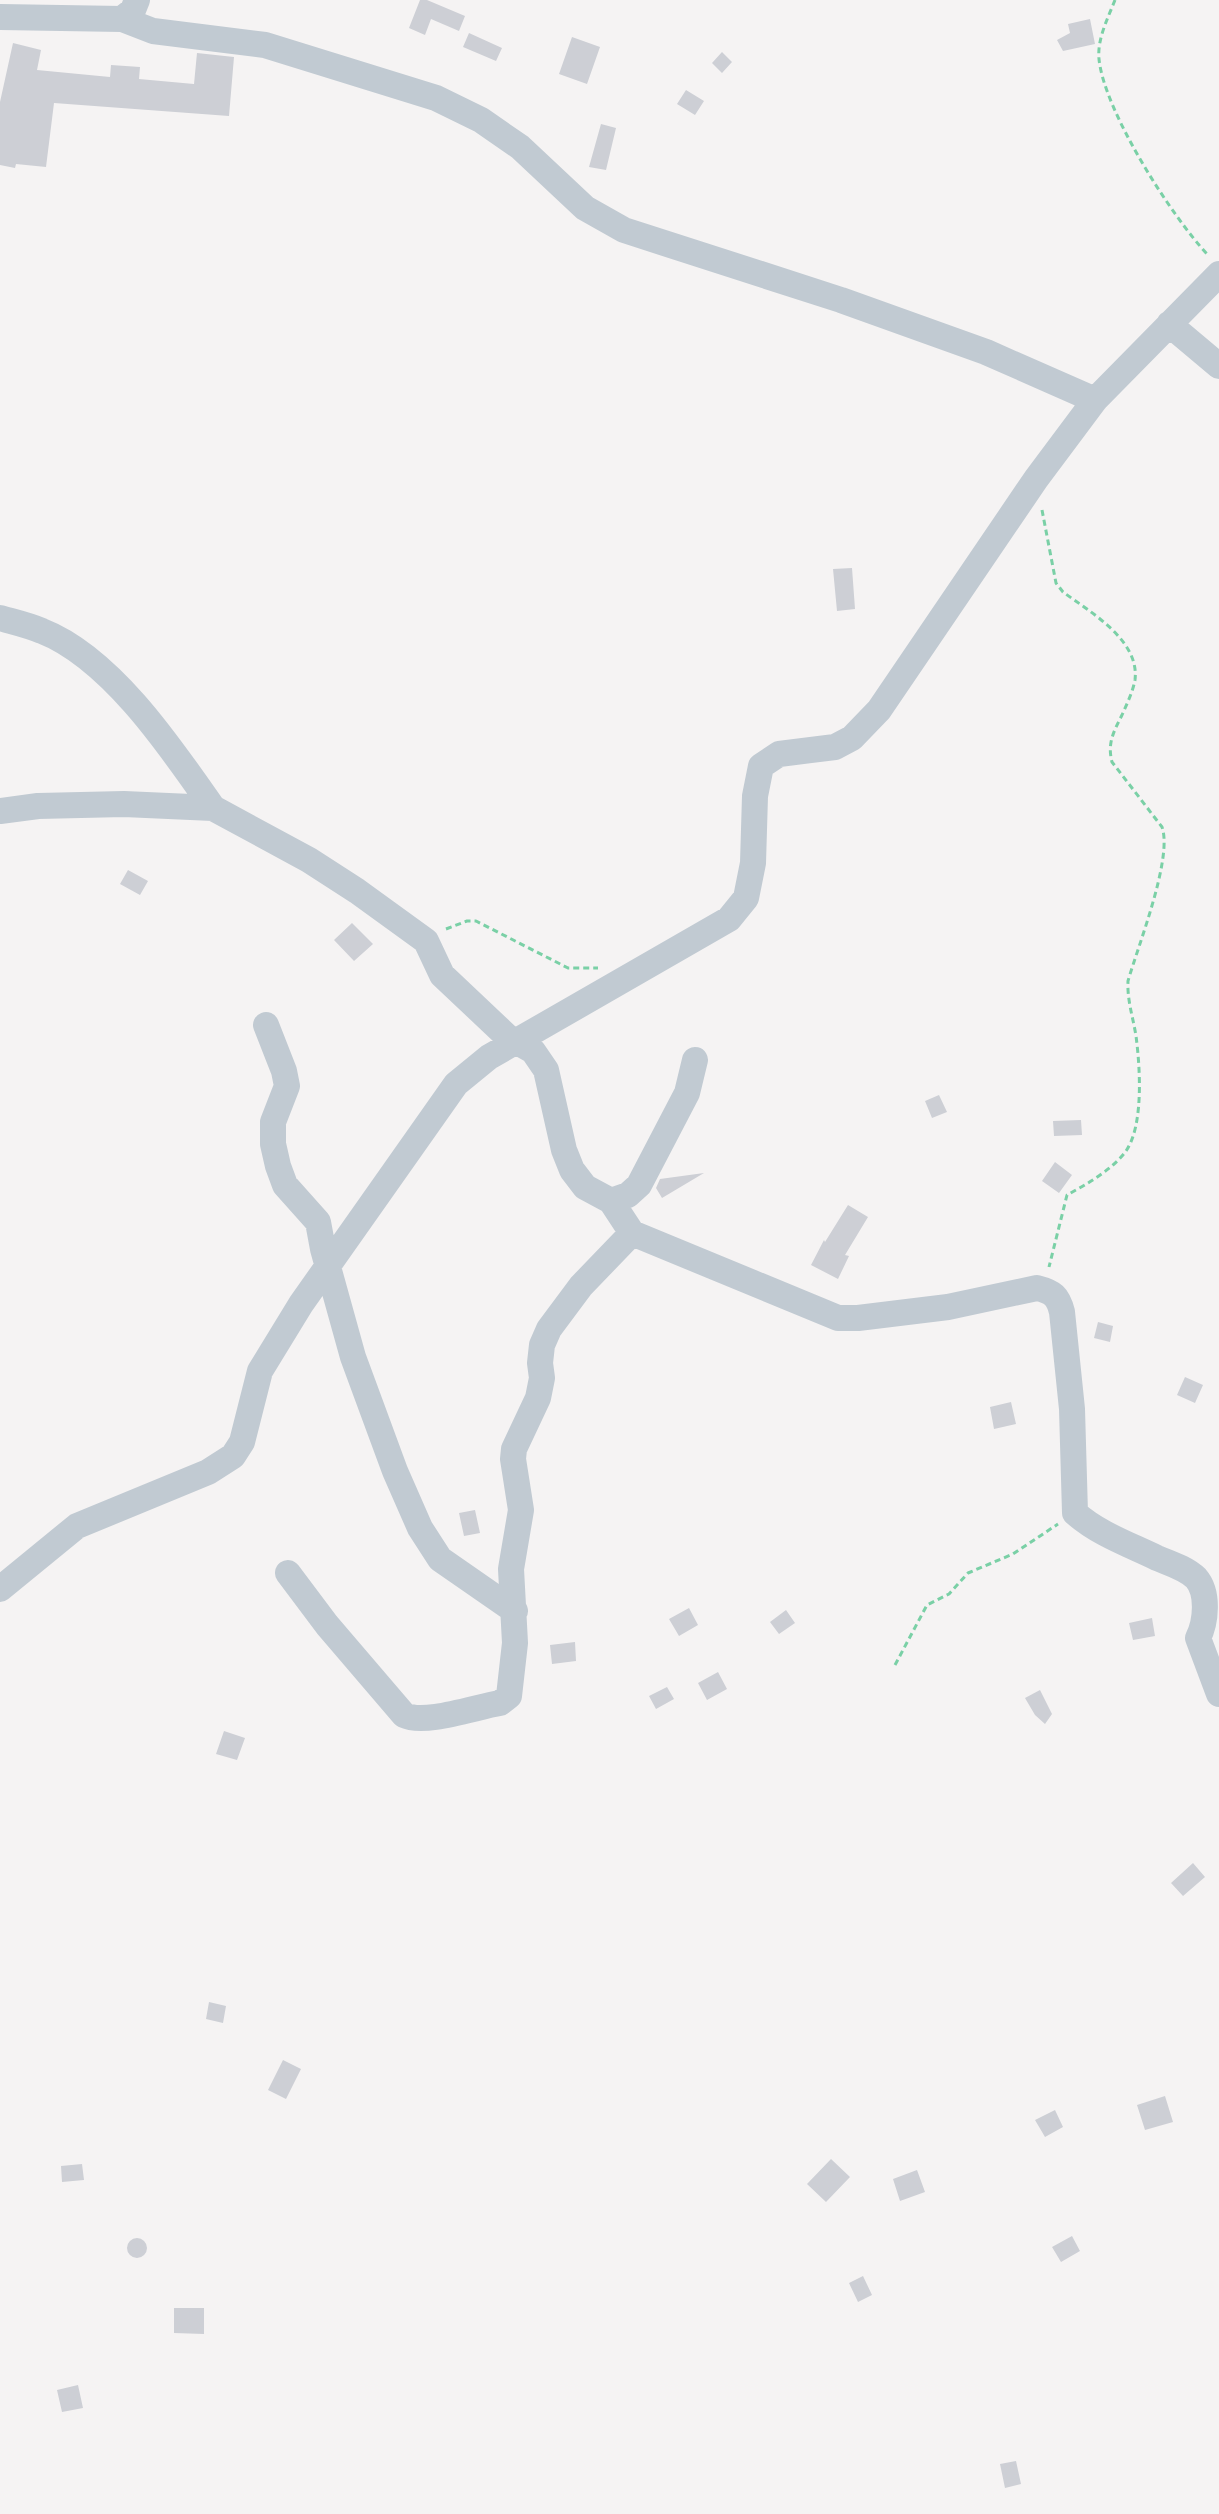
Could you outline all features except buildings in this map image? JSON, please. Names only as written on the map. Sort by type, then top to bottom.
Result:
[{"type":"street","points":[[0,17],[130,10],[153,31],[287,50],[436,98],[481,120],[520,147],[585,208],[624,230],[841,300],[986,352],[1095,400]]},
{"type":"street","points":[[0,1589],[77,1526],[208,1472],[233,1456],[242,1442],[260,1371],[301,1304],[456,1084],[489,1057],[729,919],[746,898],[753,863],[755,796],[761,766],[779,754],[835,747],[852,738],[879,710],[1036,479],[1095,400],[1169,324],[1214,266]]},
{"type":"street","points":[[1169,324],[1219,366]]},
{"type":"street","points":[[0,618],[44,631],[86,657],[175,751],[213,808]]},
{"type":"street","points":[[0,811],[38,806],[124,804],[213,808],[309,860],[426,941],[442,975],[515,1043],[533,1051],[546,1070],[564,1150],[572,1170],[585,1187],[611,1201],[632,1233],[838,1318],[948,1307],[1037,1288],[1058,1297],[1072,1409],[1075,1513],[1094,1529],[1180,1568],[1197,1579],[1203,1595],[1204,1625],[1198,1638],[1219,1694]]},
{"type":"street","points":[[266,1025],[287,1086],[273,1122],[273,1144],[278,1166],[285,1185],[318,1222],[353,1357],[375,1421],[430,1546],[453,1570],[515,1611]]},
{"type":"street","points":[[611,1201],[628,1195],[639,1185],[687,1093],[695,1060]]},
{"type":"street","points":[[288,1573],[327,1625],[404,1715],[414,1720],[500,1703],[509,1696],[515,1643],[511,1569],[521,1510],[514,1449],[538,1398],[542,1378],[542,1345],[549,1329],[581,1286],[632,1233]]},
{"type":"path","points":[[1115,0],[1101,38],[1099,57],[1106,89],[1146,170],[1214,266]]},
{"type":"path","points":[[1036,479],[1056,583],[1124,642],[1134,662],[1135,681],[1110,740],[1109,751],[1112,762],[1162,827],[1165,836],[1161,867],[1128,981],[1139,1058],[1140,1091],[1133,1132],[1127,1149],[1115,1163],[1067,1195],[1051,1264],[1037,1288]]},
{"type":"path","points":[[426,941],[440,931],[476,921],[568,968],[606,967]]},
{"type":"path","points":[[895,1665],[927,1605],[949,1594],[968,1573],[1013,1554],[1075,1513]]}]
